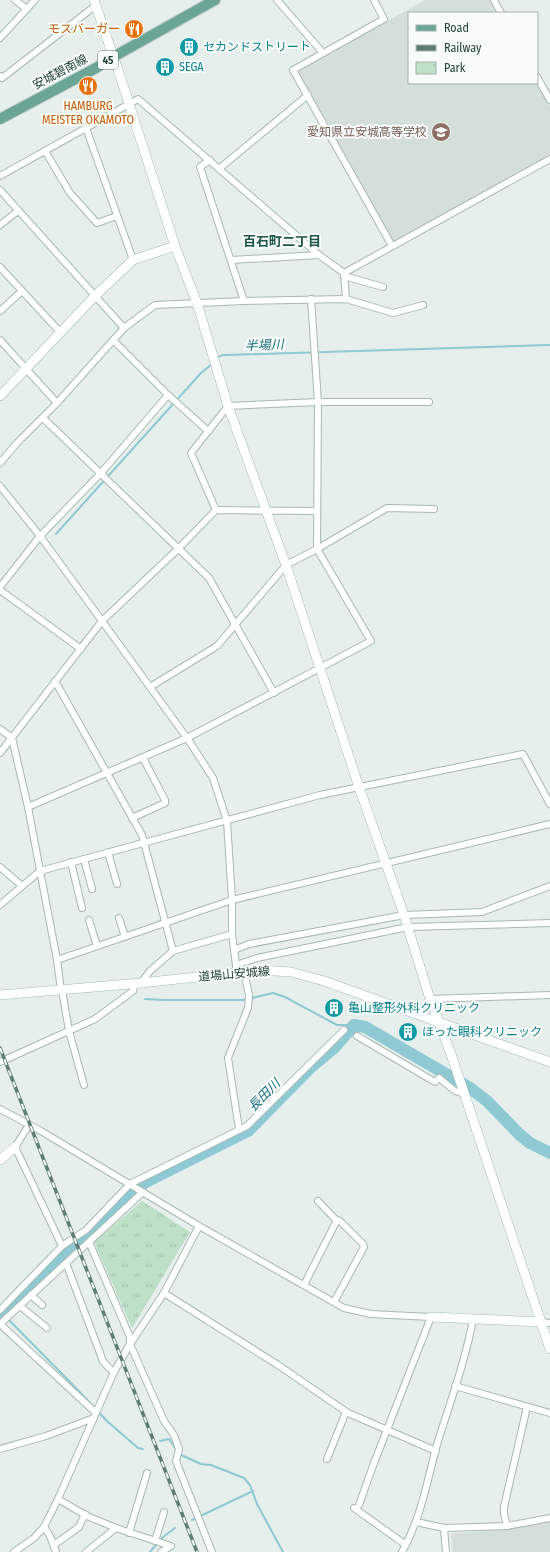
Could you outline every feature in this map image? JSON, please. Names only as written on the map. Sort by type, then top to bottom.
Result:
[{"type":"main road","name":"安城碧南線","points":[[0,120],[96,68],[113,56],[215,0]]},
{"type":"street","points":[[15,0],[27,9]]},
{"type":"street","points":[[0,38],[36,0]]},
{"type":"street","points":[[277,0],[323,53]]},
{"type":"street","points":[[374,0],[384,20],[293,70],[392,246]]},
{"type":"street","points":[[494,0],[500,12]]},
{"type":"street","points":[[0,76],[2,78],[95,3],[176,246],[197,303],[228,406],[286,565],[359,787],[404,915],[430,999],[546,1322],[550,1349]]},
{"type":"street","points":[[538,79],[550,100]]},
{"type":"street","points":[[220,168],[308,95]]},
{"type":"street","points":[[0,176],[128,103],[138,99],[220,168],[319,255],[344,274],[383,287]]},
{"type":"street","points":[[86,128],[133,260]]},
{"type":"street","points":[[46,151],[70,194],[97,223],[117,216]]},
{"type":"street","points":[[344,274],[550,159]]},
{"type":"street","points":[[210,160],[200,167],[244,301]]},
{"type":"street","points":[[0,190],[124,328]]},
{"type":"street","points":[[0,225],[18,210]]},
{"type":"street","points":[[0,396],[95,296],[133,260],[176,246]]},
{"type":"street","points":[[231,260],[319,255]]},
{"type":"street","points":[[0,267],[61,333]]},
{"type":"street","points":[[344,274],[346,299]]},
{"type":"street","points":[[0,310],[22,290]]},
{"type":"street","points":[[28,807],[187,738],[371,641],[317,549],[318,402],[311,299]]},
{"type":"street","points":[[0,463],[17,443],[57,403],[124,328],[155,305],[244,301],[346,299],[393,313],[423,305]]},
{"type":"street","points":[[0,340],[57,403]]},
{"type":"street","points":[[113,340],[168,395],[208,431]]},
{"type":"street","points":[[0,586],[40,536],[101,473],[168,395]]},
{"type":"street","points":[[228,406],[318,402],[429,402]]},
{"type":"street","points":[[216,510],[191,453],[228,406]]},
{"type":"street","points":[[43,418],[209,578],[274,692]]},
{"type":"street","points":[[0,486],[40,536],[187,738],[213,778],[227,821],[234,950],[239,970],[249,995],[248,1008],[228,1058],[239,1130]]},
{"type":"street","points":[[150,687],[217,646],[286,565],[317,549],[387,508],[434,509]]},
{"type":"street","points":[[0,753],[102,621],[179,548],[216,510],[317,511]]},
{"type":"street","points":[[0,590],[81,649]]},
{"type":"street","points":[[55,681],[132,818],[144,843],[173,952]]},
{"type":"street","points":[[0,730],[12,738],[28,807],[69,1030],[84,1085]]},
{"type":"street","points":[[0,905],[40,871],[71,862],[320,796],[523,754],[550,804]]},
{"type":"street","points":[[132,818],[165,803],[165,800],[143,758]]},
{"type":"street","points":[[57,960],[232,900],[550,824]]},
{"type":"street","points":[[108,852],[117,884]]},
{"type":"street","points":[[84,859],[92,889]]},
{"type":"street","points":[[71,862],[82,908]]},
{"type":"street","points":[[0,867],[22,886]]},
{"type":"street","points":[[234,950],[249,944],[404,915],[482,912],[550,886]]},
{"type":"street","points":[[119,918],[125,937]]},
{"type":"street","points":[[89,920],[97,946]]},
{"type":"street","points":[[239,970],[257,958],[408,928],[550,923]]},
{"type":"street","points":[[0,1062],[95,1019],[133,991],[138,983],[150,971],[173,952],[232,934]]},
{"type":"street","name":"道場山安城線","points":[[0,995],[138,983],[239,970],[291,972],[324,980],[550,1062]]},
{"type":"street","points":[[430,999],[550,995]]},
{"type":"street","points":[[0,1310],[62,1246],[86,1230],[131,1184],[247,1126],[344,1030]]},
{"type":"street","points":[[357,1036],[435,1082],[440,1078],[455,1091],[465,1094]]},
{"type":"street","points":[[0,1109],[131,1184],[199,1226],[344,1308],[371,1314],[546,1322]]},
{"type":"street","points":[[0,1160],[15,1146],[29,1125]]},
{"type":"street","points":[[15,1146],[62,1246]]},
{"type":"street","points":[[95,1416],[0,1324],[66,1264],[142,1191]]},
{"type":"street","points":[[318,1201],[337,1220],[340,1221],[363,1244],[364,1247],[334,1302]]},
{"type":"street","points":[[304,1285],[337,1220]]},
{"type":"street","points":[[14,1552],[34,1538],[44,1527],[58,1499],[114,1372],[130,1344],[164,1294],[199,1226]]},
{"type":"street","points":[[89,1242],[130,1337],[130,1344],[164,1421],[174,1436],[179,1448],[176,1460],[212,1552]]},
{"type":"street","points":[[66,1264],[104,1361],[114,1372]]},
{"type":"street","points":[[164,1294],[278,1365],[346,1412],[386,1431],[436,1451]]},
{"type":"street","points":[[31,1295],[42,1305]]},
{"type":"street","points":[[20,1306],[47,1328]]},
{"type":"street","points":[[406,1545],[357,1506],[430,1317]]},
{"type":"street","points":[[402,1552],[416,1522],[469,1342],[473,1319]]},
{"type":"street","points":[[455,1386],[550,1413]]},
{"type":"street","points":[[507,1526],[504,1507],[527,1407]]},
{"type":"street","points":[[327,1459],[346,1412]]},
{"type":"street","points":[[0,1449],[46,1436],[95,1416]]},
{"type":"street","points":[[129,1533],[147,1473]]},
{"type":"street","points":[[58,1499],[85,1514],[116,1528],[171,1546],[161,1552]]},
{"type":"street","points":[[155,1541],[164,1512]]},
{"type":"street","points":[[54,1545],[78,1527],[85,1514]]},
{"type":"street","points":[[416,1522],[444,1528],[507,1526],[550,1518]]},
{"type":"street","points":[[44,1527],[50,1536],[56,1552]]},
{"type":"street","points":[[86,1552],[116,1528]]},
{"type":"street","points":[[444,1528],[446,1552]]},
{"type":"shaded area","name":"愛知県立安城高等学校","points":[[425,0],[491,0],[497,12],[408,12],[408,84],[538,84],[550,107],[550,157],[393,242],[298,73],[299,71]]},
{"type":"shaded area","points":[[550,1521],[550,1552],[453,1552],[451,1534],[509,1529]]},
{"type":"green space","points":[[142,1201],[190,1232],[132,1328],[94,1242]]},
{"type":"waterway","name":"半場川","points":[[216,359],[222,355],[550,345]]},
{"type":"waterway","name":"半場川","points":[[56,534],[201,373],[212,364]]},
{"type":"waterway","points":[[145,999],[244,1000],[273,993],[285,997],[337,1025],[354,1025]]},
{"type":"waterway","name":"長田川","points":[[0,1316],[130,1192],[146,1182],[248,1131],[310,1068],[334,1048],[354,1025],[365,1027],[470,1088],[487,1101],[519,1134],[530,1143],[550,1153]]},
{"type":"waterway","points":[[3,1314],[108,1422],[138,1448],[143,1449]]},
{"type":"waterway","points":[[160,1441],[169,1439],[177,1451]]},
{"type":"waterway","points":[[179,1454],[201,1464],[211,1465],[244,1478],[250,1485],[257,1504],[283,1552]]},
{"type":"waterway","points":[[192,1520],[253,1491]]},
{"type":"waterway","points":[[150,1552],[163,1537],[175,1528]]},
{"type":"railway","points":[[0,1048],[197,1552]]},
{"type":"place","name":"モスバーガー","points":[[134,29]]},
{"type":"place","name":"セカンドストリート","points":[[189,47]]},
{"type":"place","name":"SEGA","points":[[165,67]]},
{"type":"place","name":"HAMBURG MEISTER OKAMOTO","points":[[88,86]]},
{"type":"place","name":"愛知県立安城高等学校","points":[[441,132]]},
{"type":"place","name":"亀山整形外科クリニック","points":[[334,1008]]},
{"type":"place","name":"ほった眼科クリニック","points":[[408,1032]]},
{"type":"district","name":"百石町二丁目","points":[[282,241]]}]
